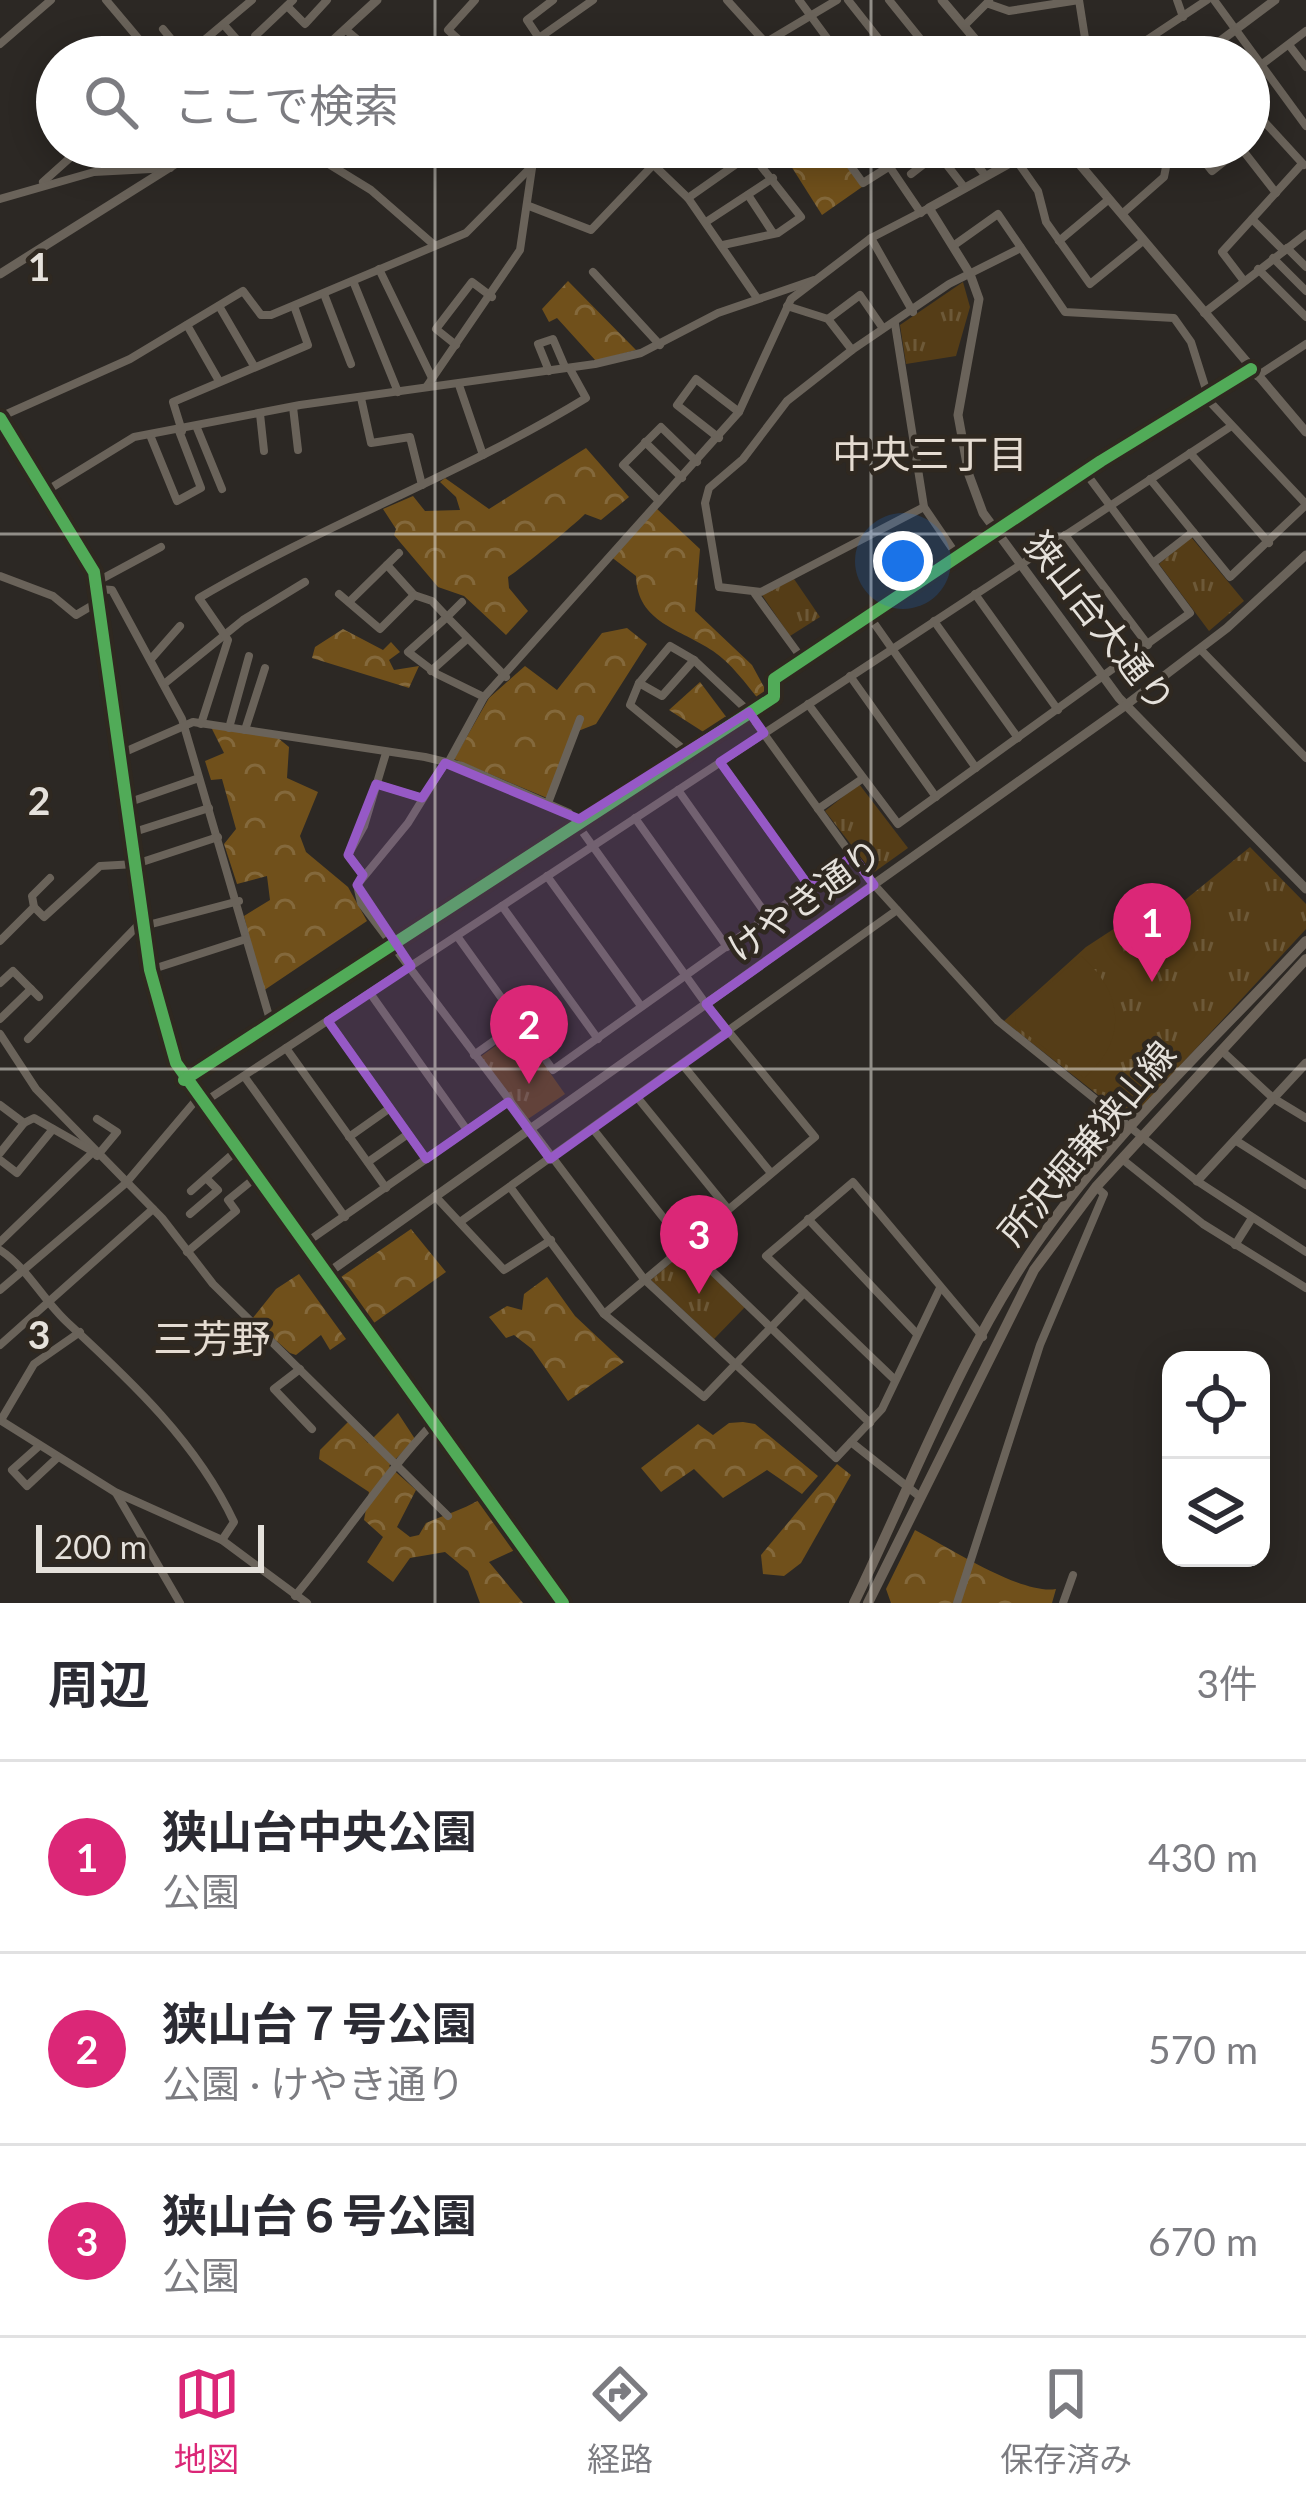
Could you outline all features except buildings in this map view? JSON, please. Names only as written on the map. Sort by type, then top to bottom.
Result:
[{"type":"main road","name":"所沢堀兼狭山線","points":[[868,1603],[982,1337],[1038,1241],[1306,941]]},
{"type":"main road","name":"所沢堀兼狭山線","points":[[854,1603],[1023,1287],[1138,1133],[1306,959]]},
{"type":"street","points":[[0,44],[51,0]]},
{"type":"street","points":[[106,0],[136,36]]},
{"type":"street","points":[[211,36],[252,0]]},
{"type":"street","points":[[254,36],[290,3],[305,24],[327,0]]},
{"type":"street","points":[[338,36],[376,0]]},
{"type":"street","points":[[454,36],[448,31],[475,0]]},
{"type":"street","points":[[538,36],[527,20],[553,0]]},
{"type":"street","points":[[542,36],[593,0]]},
{"type":"street","points":[[727,0],[760,36]]},
{"type":"street","points":[[799,0],[826,36]]},
{"type":"street","points":[[777,36],[837,0]]},
{"type":"street","points":[[848,0],[876,36]]},
{"type":"street","points":[[889,0],[918,36]]},
{"type":"street","points":[[942,0],[972,36]]},
{"type":"street","points":[[964,26],[989,2],[1009,11],[1079,0],[1085,36]]},
{"type":"street","points":[[1177,0],[1183,17]]},
{"type":"street","points":[[1154,36],[1210,0],[1238,36]]},
{"type":"street","points":[[1229,36],[1275,0]]},
{"type":"street","points":[[224,26],[234,36]]},
{"type":"street","points":[[163,29],[168,36]]},
{"type":"street","points":[[345,29],[353,36]]},
{"type":"street","points":[[1270,59],[1306,32]]},
{"type":"street","points":[[1289,45],[1306,67]]},
{"type":"street","points":[[1270,79],[1306,126]]},
{"type":"street","points":[[1244,281],[1222,254],[1304,165],[1270,128]]},
{"type":"street","points":[[38,186],[58,168]]},
{"type":"street","points":[[0,199],[94,172],[172,168]]},
{"type":"street","points":[[0,274],[172,168]]},
{"type":"street","points":[[336,168],[371,190],[433,244]]},
{"type":"street","points":[[532,168],[466,232],[324,294],[261,315],[243,291],[130,359],[0,418],[97,585],[150,970],[162,1030],[184,1080],[563,1603]]},
{"type":"street","points":[[429,383],[520,250],[532,168]]},
{"type":"street","points":[[529,206],[591,230],[650,168]]},
{"type":"street","points":[[658,168],[706,222],[758,298]]},
{"type":"street","points":[[688,199],[727,168]]},
{"type":"street","points":[[722,245],[773,234],[801,217],[764,168]]},
{"type":"street","points":[[852,168],[863,183],[887,168]]},
{"type":"street","points":[[892,168],[925,210]]},
{"type":"street","points":[[910,174],[916,168]]},
{"type":"street","points":[[950,168],[964,187]]},
{"type":"street","points":[[980,168],[985,175]]},
{"type":"street","points":[[940,1288],[870,1423],[836,1458],[644,1280],[361,903],[357,885],[447,763],[484,697],[740,412],[787,307],[814,280],[872,238],[999,168]]},
{"type":"street","points":[[1022,168],[1059,241],[1090,284],[1143,241]]},
{"type":"street","points":[[1082,168],[1306,432]]},
{"type":"street","points":[[1121,215],[1164,177],[1166,168]]},
{"type":"street","points":[[1256,168],[1276,194]]},
{"type":"street","points":[[706,222],[773,178]]},
{"type":"street","points":[[748,194],[773,234]]},
{"type":"street","points":[[1059,241],[1108,200]]},
{"type":"street","name":"狭山台大通り","points":[[925,210],[970,274],[979,310],[962,375],[959,427],[973,489],[995,532],[1126,705],[1306,890]]},
{"type":"street","points":[[953,246],[994,214],[1065,312],[1174,318],[1191,342],[1208,397],[1230,427],[1306,505],[1231,577],[1150,479]]},
{"type":"street","points":[[1252,219],[1306,267]]},
{"type":"street","points":[[1204,313],[1306,234]]},
{"type":"street","points":[[872,238],[913,312]]},
{"type":"street","points":[[924,507],[755,594],[719,587],[706,495],[743,459],[787,401],[882,327],[895,324],[970,274],[1021,248]]},
{"type":"street","points":[[1274,258],[1306,292]]},
{"type":"street","points":[[379,269],[429,383]]},
{"type":"street","points":[[1258,269],[1306,317]]},
{"type":"street","points":[[593,272],[660,345]]},
{"type":"street","points":[[46,491],[134,437],[429,383],[459,385],[567,368],[660,345],[758,298],[814,280]]},
{"type":"street","points":[[352,281],[398,392]]},
{"type":"street","points":[[457,345],[436,329],[472,282],[492,297]]},
{"type":"street","points":[[324,294],[351,364]]},
{"type":"street","points":[[828,319],[860,295],[882,327]]},
{"type":"street","points":[[219,306],[254,366]]},
{"type":"street","points":[[150,435],[177,501],[201,488],[173,402],[308,345],[294,306]]},
{"type":"street","points":[[787,307],[828,319],[852,350]]},
{"type":"street","points":[[895,324],[924,507],[958,557]]},
{"type":"street","points":[[187,325],[219,381]]},
{"type":"street","points":[[201,724],[228,640],[199,598],[285,549],[483,455],[586,398],[553,339],[538,344],[548,371]]},
{"type":"street","points":[[184,1080],[575,821],[774,697],[772,681],[1085,472],[1306,344]]},
{"type":"street","points":[[719,438],[677,405],[696,379],[740,412]]},
{"type":"street","points":[[459,385],[483,455]]},
{"type":"street","points":[[362,398],[371,443],[410,437],[422,485]]},
{"type":"street","points":[[293,407],[298,450]]},
{"type":"street","points":[[260,414],[264,451]]},
{"type":"street","points":[[659,501],[623,465],[645,442],[661,427],[697,462]]},
{"type":"street","points":[[0,1290],[126,1183],[199,1102],[1230,427]]},
{"type":"street","points":[[197,428],[222,489]]},
{"type":"street","points":[[645,442],[682,478]]},
{"type":"street","points":[[1190,453],[1269,543]]},
{"type":"street","points":[[808,704],[896,824],[1190,613],[1085,472]]},
{"type":"street","points":[[1153,563],[1193,532]]},
{"type":"street","points":[[1065,535],[1148,645]]},
{"type":"street","points":[[97,585],[161,547]]},
{"type":"street","points":[[349,602],[399,553]]},
{"type":"street","name":"けやき通り","points":[[325,1276],[1201,650],[1306,554]]},
{"type":"street","points":[[386,565],[414,595],[432,601],[506,677]]},
{"type":"street","points":[[1,578],[53,596],[76,615],[100,601]]},
{"type":"street","points":[[164,684],[225,633],[305,582]]},
{"type":"street","points":[[97,585],[112,590],[184,726],[272,1023]]},
{"type":"street","points":[[339,594],[380,629],[414,595]]},
{"type":"street","points":[[755,594],[802,660]]},
{"type":"street","points":[[976,594],[1058,710]]},
{"type":"street","points":[[462,602],[408,652],[431,671],[484,697]]},
{"type":"street","points":[[869,616],[976,768]]},
{"type":"street","points":[[934,621],[1018,738]]},
{"type":"street","points":[[151,659],[179,626]]},
{"type":"street","points":[[431,671],[467,639]]},
{"type":"street","points":[[688,752],[630,705],[639,683],[665,647],[694,660],[749,712],[874,885],[998,1021],[1197,1181],[1306,1252]]},
{"type":"street","points":[[1201,650],[1306,758]]},
{"type":"street","points":[[229,728],[249,656]]},
{"type":"street","points":[[639,683],[662,696],[694,660]]},
{"type":"street","points":[[245,730],[265,668]]},
{"type":"street","points":[[850,676],[936,796]]},
{"type":"street","points":[[548,803],[580,719]]},
{"type":"street","points":[[121,754],[184,726],[245,730],[447,763],[548,803],[575,821],[706,1004],[815,1137],[604,1314]]},
{"type":"street","points":[[363,875],[348,855],[386,753]]},
{"type":"street","points":[[720,762],[809,886]]},
{"type":"street","points":[[127,803],[200,778]]},
{"type":"street","points":[[818,809],[862,778]]},
{"type":"street","points":[[376,784],[422,798]]},
{"type":"street","points":[[677,790],[768,917]]},
{"type":"street","points":[[131,833],[209,808]]},
{"type":"street","points":[[635,818],[727,946]]},
{"type":"street","points":[[50,878],[32,896],[34,907],[44,917],[100,866],[136,864],[218,836]]},
{"type":"street","points":[[457,936],[553,1070],[853,856]]},
{"type":"street","points":[[547,876],[641,1007]]},
{"type":"street","points":[[28,1040],[143,923],[239,901]]},
{"type":"street","points":[[502,906],[598,1039]]},
{"type":"street","points":[[0,941],[34,907]]},
{"type":"street","points":[[460,1222],[897,910]]},
{"type":"street","points":[[150,970],[246,938]]},
{"type":"street","points":[[0,983],[13,971],[35,993],[0,1019]]},
{"type":"street","points":[[370,993],[467,1130]]},
{"type":"street","points":[[328,1021],[426,1159]]},
{"type":"street","points":[[474,1054],[519,1023]]},
{"type":"street","points":[[0,1034],[36,1089],[95,1154],[393,1465],[448,1516]]},
{"type":"street","points":[[286,1048],[386,1188]]},
{"type":"street","points":[[1221,1050],[1273,1098],[1306,1118]]},
{"type":"street","points":[[1197,1181],[1306,1063]]},
{"type":"street","points":[[682,1064],[771,1174]]},
{"type":"street","points":[[244,1076],[344,1217]]},
{"type":"street","points":[[638,1097],[728,1209]]},
{"type":"street","points":[[303,1245],[508,1102]]},
{"type":"street","points":[[0,1105],[24,1123]]},
{"type":"street","points":[[349,1137],[390,1108]]},
{"type":"street","points":[[52,1130],[17,1173],[0,1156],[24,1123],[34,1118],[95,1154]]},
{"type":"street","points":[[98,1120],[117,1132],[0,1246],[52,1305],[130,1378],[222,1498],[234,1522],[222,1540]]},
{"type":"street","points":[[593,1129],[685,1245],[870,1423]]},
{"type":"street","points":[[368,1162],[408,1134]]},
{"type":"street","points":[[1235,1140],[1306,1185]]},
{"type":"street","points":[[191,1191],[235,1152]]},
{"type":"street","points":[[1122,1160],[1235,1245],[1306,1288]]},
{"type":"street","points":[[190,1214],[218,1190],[206,1178]]},
{"type":"street","points":[[187,1252],[236,1211],[228,1200],[255,1178]]},
{"type":"street","points":[[895,1380],[766,1256],[853,1182],[982,1337]]},
{"type":"street","points":[[511,1186],[604,1314],[704,1397],[803,1293]]},
{"type":"street","points":[[957,1603],[1040,1346],[1104,1194],[1096,1187]]},
{"type":"street","points":[[435,1196],[507,1271],[551,1240]]},
{"type":"street","points":[[0,1345],[52,1305],[153,1210]]},
{"type":"street","points":[[1235,1245],[1252,1218]]},
{"type":"street","points":[[808,1219],[917,1334]]},
{"type":"street","points":[[80,1332],[34,1364],[0,1420],[115,1492],[222,1540],[307,1603]]},
{"type":"street","points":[[300,1369],[274,1389],[312,1429]]},
{"type":"street","points":[[295,1596],[362,1514],[393,1465],[433,1423]]},
{"type":"street","points":[[851,1442],[914,1492]]},
{"type":"street","points":[[39,1446],[12,1470],[27,1486],[57,1458]]},
{"type":"street","points":[[115,1492],[180,1603]]},
{"type":"street","points":[[1063,1603],[1073,1576]]},
{"type":"highlighted area","points":[[749,712],[764,733],[720,762],[809,886],[853,856],[874,885],[706,1004],[728,1032],[550,1159],[508,1102],[426,1159],[328,1021],[411,966],[357,885],[363,875],[348,855],[376,784],[422,798],[445,763],[579,819]]},
{"type":"green space","points":[[792,168],[849,168],[862,187],[822,215]]},
{"type":"green space","points":[[568,281],[636,350],[596,361],[557,318],[549,322],[542,309]]},
{"type":"green space","points":[[963,282],[970,307],[956,356],[906,364],[900,325]]},
{"type":"green space","points":[[586,448],[629,497],[601,520],[585,514],[508,577],[509,588],[528,611],[506,635],[464,596],[438,587],[394,535],[396,529],[383,509],[413,496],[425,511],[460,510],[456,497],[440,482],[445,478],[489,509]]},
{"type":"green space","points":[[656,508],[700,549],[695,611],[752,665],[769,696],[760,701],[720,656],[652,615],[638,592],[636,576],[610,556]]},
{"type":"green space","points":[[1191,537],[1244,601],[1209,631],[1159,564]]},
{"type":"green space","points":[[794,579],[820,617],[790,636],[762,595]]},
{"type":"green space","points":[[627,628],[647,644],[596,724],[573,733],[547,798],[454,759],[489,698],[525,666],[557,690],[602,633]]},
{"type":"green space","points":[[343,629],[383,650],[391,642],[400,652],[389,660],[394,670],[419,666],[409,688],[312,658],[315,647]]},
{"type":"green space","points":[[700,682],[727,718],[705,733],[669,710]]},
{"type":"green space","points":[[211,727],[278,738],[289,747],[287,778],[318,792],[300,836],[306,852],[348,887],[367,921],[263,991],[244,916],[270,900],[267,876],[237,884],[224,844],[236,829],[222,779],[211,780],[205,761],[224,753]]},
{"type":"green space","points":[[859,784],[908,848],[873,873],[825,811]]},
{"type":"green space","points":[[1250,847],[1306,904],[1306,929],[1130,1120],[1004,1021],[1086,947],[1132,917],[1185,900]]},
{"type":"green space","points":[[1081,956],[1106,985],[1115,1017],[1108,1048],[1084,1078],[1016,1026],[1015,1013]]},
{"type":"green space","points":[[519,1029],[565,1094],[528,1119],[480,1057]]},
{"type":"green space","points":[[411,1229],[446,1272],[371,1325],[338,1279]]},
{"type":"green space","points":[[686,1250],[745,1307],[714,1339],[651,1280]]},
{"type":"green space","points":[[299,1274],[346,1339],[330,1350],[321,1335],[296,1355],[290,1353],[252,1319],[276,1289]]},
{"type":"green space","points":[[547,1277],[575,1316],[624,1362],[568,1401],[532,1349],[514,1335],[506,1338],[489,1317],[507,1306],[522,1310],[524,1294]]},
{"type":"green space","points":[[398,1413],[415,1439],[389,1466],[416,1490],[397,1527],[410,1537],[419,1535],[426,1523],[479,1500],[517,1549],[489,1562],[523,1603],[480,1603],[468,1571],[445,1552],[410,1558],[393,1582],[367,1562],[383,1537],[364,1520],[369,1492],[319,1459],[320,1450],[348,1422],[368,1443]]},
{"type":"green space","points":[[729,1423],[755,1424],[818,1476],[802,1494],[767,1470],[723,1498],[694,1469],[661,1492],[641,1468],[698,1424],[713,1435]]},
{"type":"green space","points":[[837,1464],[851,1475],[801,1563],[784,1576],[763,1574],[761,1555]]},
{"type":"green space","points":[[915,1530],[1024,1585],[1056,1589],[1052,1603],[891,1603],[886,1589]]},
{"type":"cycle path","points":[[184,1080],[774,697],[774,679],[1101,461],[1251,369]]},
{"type":"cycle path","points":[[0,418],[94,572],[150,970],[176,1063],[563,1603]]},
{"type":"place","name":"狭山台中央公園","points":[[1152,982]]},
{"type":"place","name":"狭山台７号公園","points":[[529,1084]]},
{"type":"place","name":"狭山台６号公園","points":[[699,1294]]},
{"type":"district","name":"中央三丁目","points":[[930,454]]},
{"type":"district","name":"三芳野","points":[[212,1339]]}]
